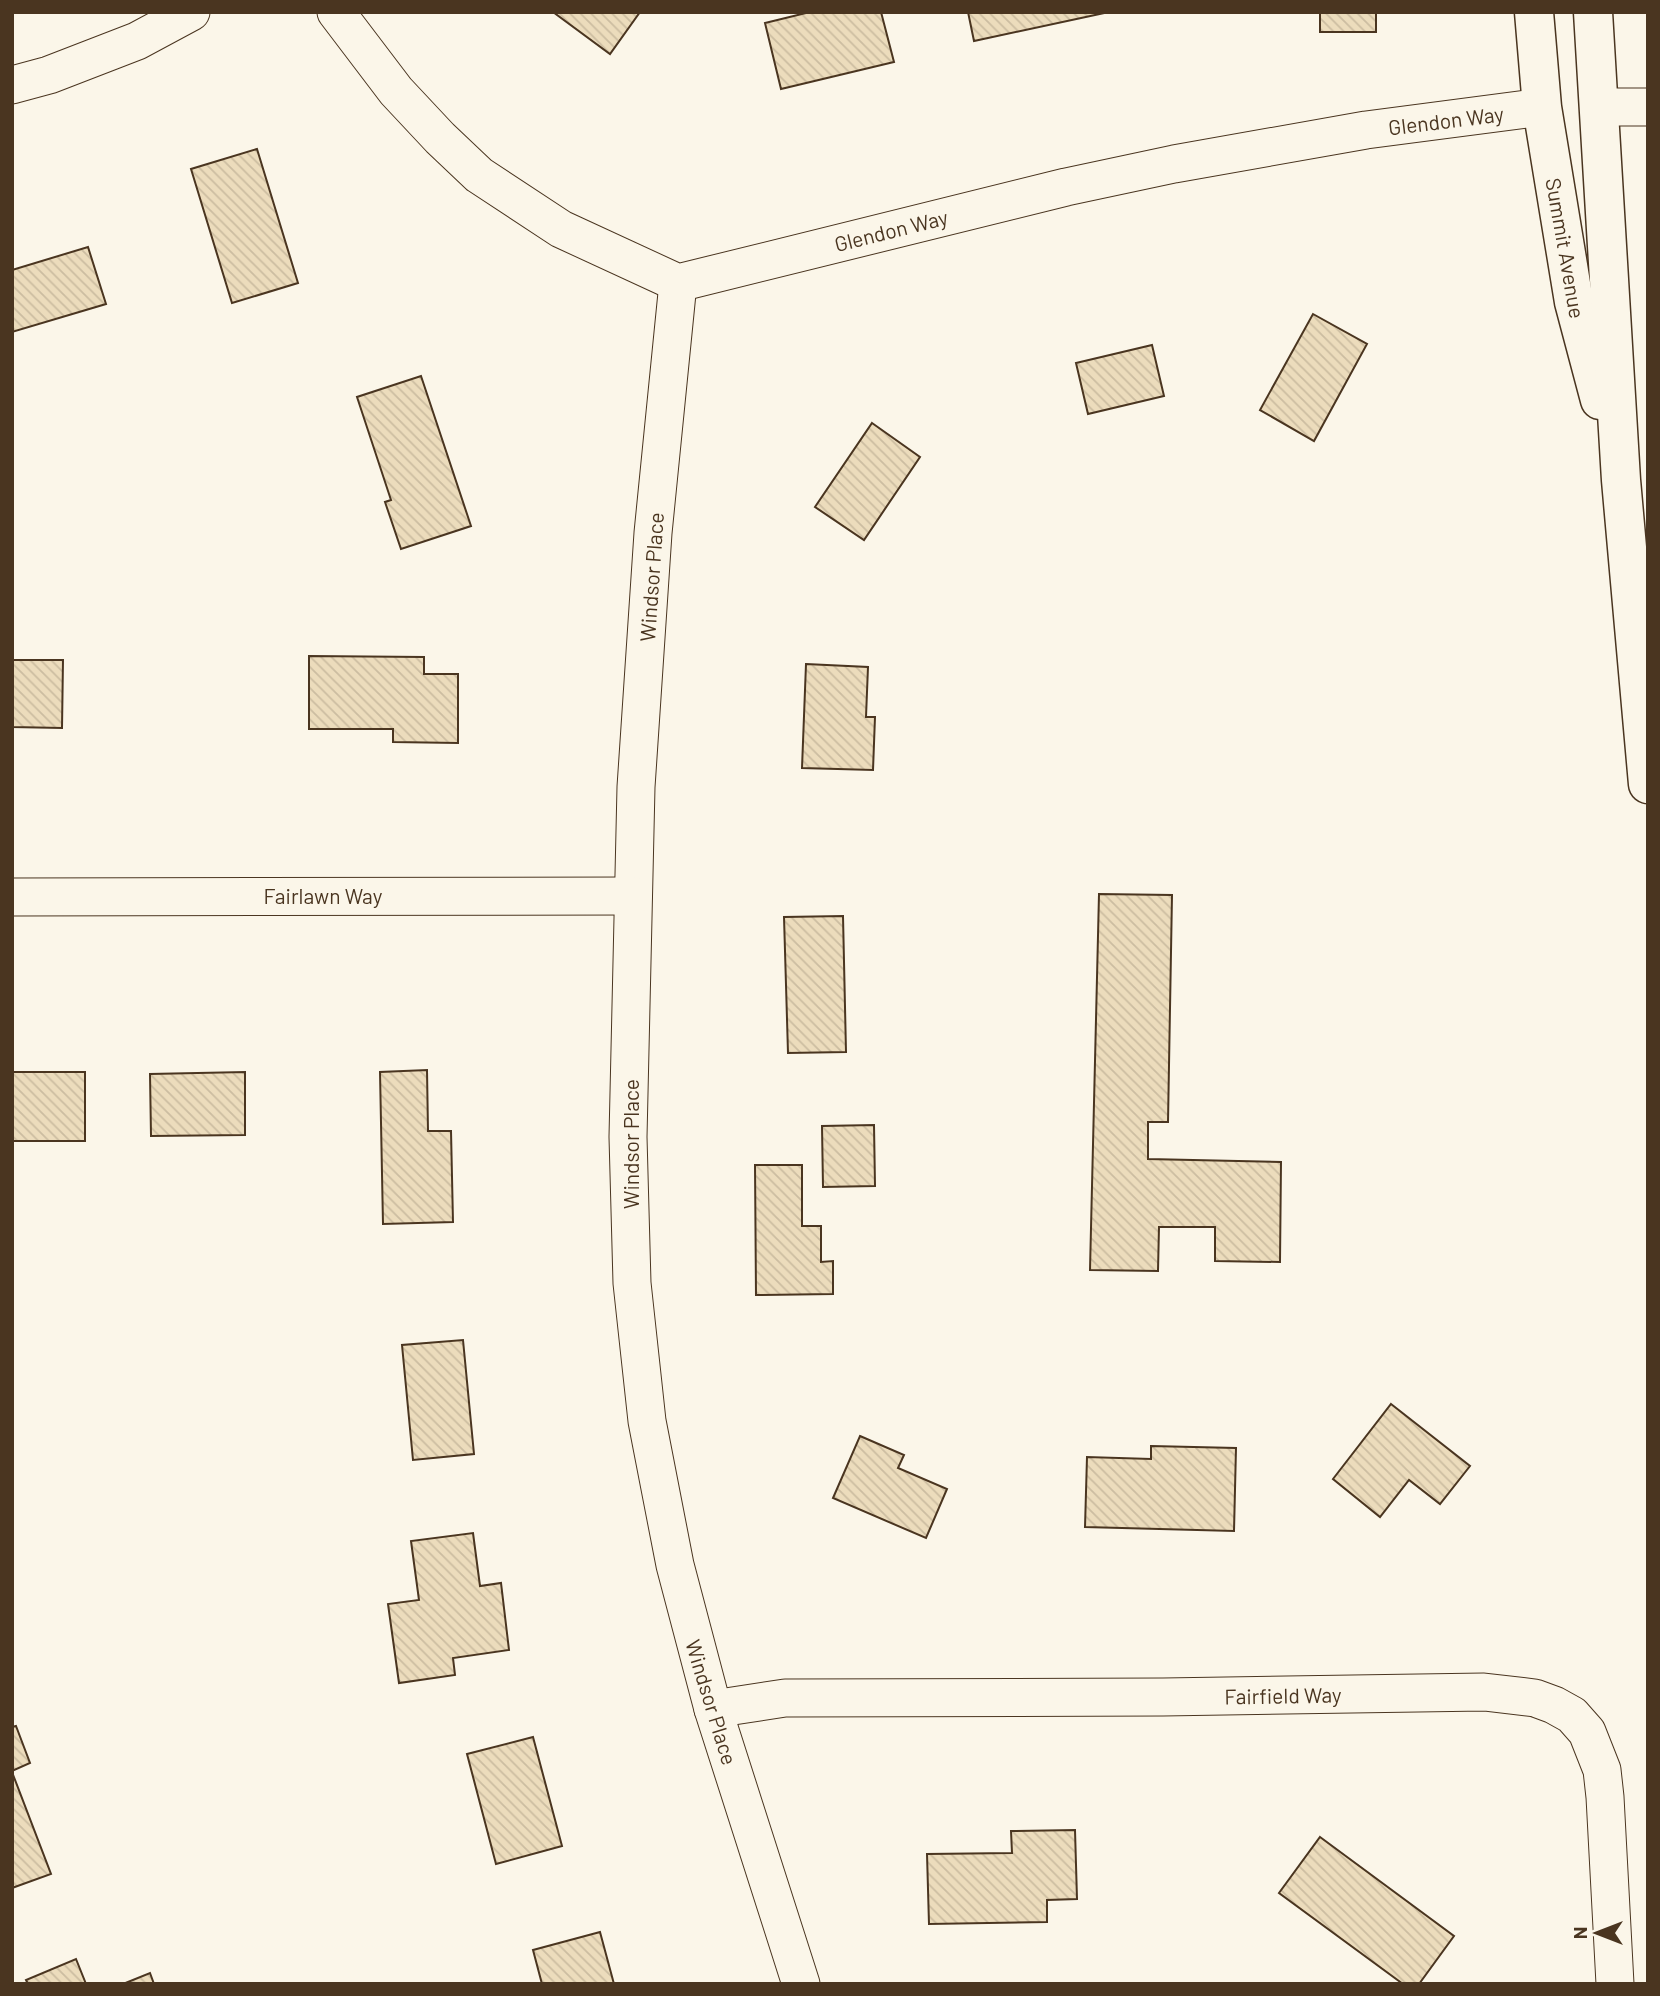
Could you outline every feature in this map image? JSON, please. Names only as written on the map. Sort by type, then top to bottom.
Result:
[{"type":"main road","name":"Summit Avenue","points":[[1534,12],[1542,107],[1574,302],[1621,480]]},
{"type":"main road","name":"Summit Avenue","points":[[1593,12],[1621,480],[1648,784]]},
{"type":"street","points":[[12,85],[49,75],[137,41],[191,12]]},
{"type":"street","points":[[336,12],[396,91],[479,175],[561,229],[678,283]]},
{"type":"street","name":"Glendon Way","points":[[678,283],[1174,163],[1366,130],[1542,107]]},
{"type":"street","points":[[1600,107],[1648,107]]},
{"type":"street","name":"Windsor Place","points":[[678,283],[653,533],[636,787],[628,1137],[632,1283],[647,1421],[675,1565],[713,1709],[800,1984]]},
{"type":"street","name":"Fairlawn Way","points":[[12,897],[633,896]]},
{"type":"street","name":"Fairfield Way","points":[[713,1709],[785,1698],[1163,1697],[1484,1692],[1535,1698],[1572,1715],[1587,1732],[1602,1770],[1615,1984]]},
{"type":"building","points":[[553,12],[640,12],[610,54]]},
{"type":"building","points":[[810,12],[881,12],[894,62],[781,89],[765,23]]},
{"type":"building","points":[[968,12],[1109,12],[974,41]]},
{"type":"building","points":[[1320,12],[1376,12],[1376,32],[1320,32]]},
{"type":"building","points":[[257,149],[298,283],[232,303],[191,169]]},
{"type":"building","points":[[88,247],[106,304],[12,332],[12,270]]},
{"type":"building","points":[[1313,314],[1367,344],[1314,441],[1260,410]]},
{"type":"building","points":[[1152,345],[1164,396],[1088,414],[1076,363]]},
{"type":"building","points":[[421,376],[471,526],[401,549],[385,502],[391,500],[357,397]]},
{"type":"building","points":[[872,423],[920,457],[864,540],[815,507]]},
{"type":"building","points":[[309,656],[424,657],[424,674],[458,674],[458,743],[393,742],[393,729],[309,729]]},
{"type":"building","points":[[12,660],[63,660],[62,728],[12,727]]},
{"type":"building","points":[[806,664],[868,667],[866,717],[875,717],[873,770],[802,768]]},
{"type":"building","points":[[1099,894],[1172,895],[1168,1122],[1148,1122],[1148,1159],[1281,1162],[1280,1262],[1215,1261],[1215,1227],[1159,1227],[1158,1271],[1090,1270]]},
{"type":"building","points":[[843,916],[846,1052],[788,1053],[784,917]]},
{"type":"building","points":[[427,1070],[428,1131],[451,1131],[453,1222],[383,1224],[380,1072]]},
{"type":"building","points":[[12,1072],[85,1072],[85,1141],[12,1141]]},
{"type":"building","points":[[245,1072],[245,1135],[151,1136],[150,1074]]},
{"type":"building","points":[[874,1125],[875,1186],[823,1187],[822,1126]]},
{"type":"building","points":[[755,1165],[802,1165],[802,1226],[821,1226],[821,1262],[833,1261],[833,1294],[756,1295]]},
{"type":"building","points":[[463,1340],[474,1454],[413,1460],[402,1345]]},
{"type":"building","points":[[1391,1404],[1470,1466],[1440,1504],[1409,1480],[1380,1517],[1333,1479]]},
{"type":"building","points":[[860,1436],[904,1455],[898,1468],[947,1489],[926,1538],[833,1498]]},
{"type":"building","points":[[1151,1446],[1236,1448],[1234,1531],[1085,1527],[1087,1457],[1151,1459]]},
{"type":"building","points":[[473,1533],[480,1586],[501,1583],[509,1650],[453,1658],[455,1675],[399,1683],[388,1604],[419,1600],[411,1541]]},
{"type":"building","points":[[16,1726],[30,1763],[12,1771],[12,1727]]},
{"type":"building","points":[[533,1737],[562,1846],[496,1864],[467,1754]]},
{"type":"building","points":[[12,1772],[51,1874],[12,1888]]},
{"type":"building","points":[[1075,1830],[1077,1899],[1047,1900],[1047,1922],[929,1924],[927,1854],[1012,1853],[1011,1831]]},
{"type":"building","points":[[1320,1837],[1454,1936],[1419,1984],[1403,1984],[1279,1893]]},
{"type":"building","points":[[600,1932],[614,1984],[542,1984],[533,1950]]},
{"type":"building","points":[[76,1959],[86,1984],[28,1984],[26,1980]]},
{"type":"building","points":[[150,1973],[154,1984],[123,1984]]}]
